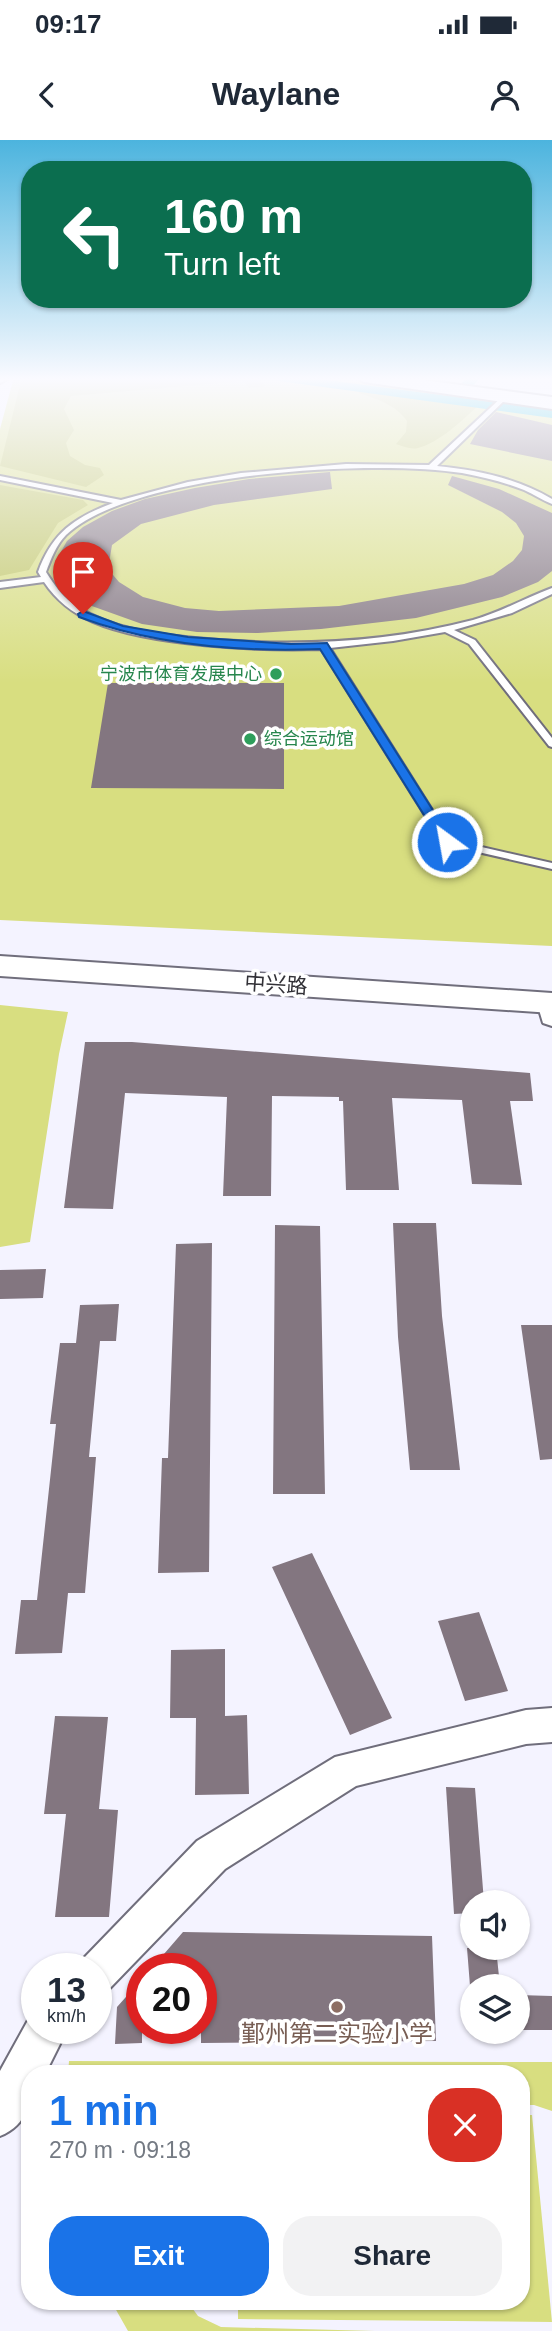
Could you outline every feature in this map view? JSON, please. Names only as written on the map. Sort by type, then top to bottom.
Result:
[{"type":"main road","name":"中兴路","points":[[0,945],[551,1001]]},
{"type":"main road","name":"中兴路","points":[[0,966],[551,1001]]},
{"type":"street","points":[[112,1957],[211,1855],[348,1770],[526,1727],[552,1725]]},
{"type":"street","points":[[27,2065],[38,2044]]},
{"type":"street","points":[[0,2114],[21,2076]]},
{"type":"lane","points":[[6,479],[120,502]]},
{"type":"lane","points":[[219,479],[120,502],[91,514],[65,531],[54,544],[42,572],[45,579],[54,592],[83,614],[121,629],[200,641],[291,647],[324,646],[446,629],[506,613],[552,591]]},
{"type":"lane","points":[[498,479],[552,502]]},
{"type":"lane","points":[[0,585],[45,579]]},
{"type":"lane","points":[[446,629],[472,642],[552,744]]},
{"type":"lane","points":[[324,646],[447,842],[552,866]]},
{"type":"green space","name":"宁波市体育发展中心","points":[[0,479],[552,479],[552,946],[0,920]]},
{"type":"green space","points":[[54,479],[98,479],[86,487]]},
{"type":"green space","points":[[0,485],[83,500],[88,505],[58,523],[29,570],[0,576]]},
{"type":"green space","points":[[0,1005],[68,1012],[30,1242],[0,1247]]},
{"type":"green space","points":[[69,2061],[552,2062],[552,2111],[530,2105],[530,2065],[69,2065]]},
{"type":"green space","points":[[532,2115],[552,2322],[238,2319],[238,2310],[530,2310]]},
{"type":"green space","points":[[116,2310],[194,2310],[198,2316],[221,2327],[375,2331],[128,2331]]},
{"type":"building","points":[[248,479],[331,479],[332,489],[214,505],[141,524],[112,545],[108,569],[119,582],[143,597],[185,608],[219,611],[339,606],[464,584],[493,575],[513,561],[522,550],[524,536],[516,523],[502,512],[448,485],[451,479],[464,479],[499,489],[552,513],[552,571],[538,582],[502,597],[416,618],[258,633],[197,632],[142,624],[89,605],[60,579],[58,557],[67,541],[83,527],[112,511],[145,499]]},
{"type":"building","name":"综合运动馆","points":[[108,683],[284,683],[284,789],[91,788]]},
{"type":"building","points":[[85,1042],[132,1042],[530,1073],[533,1101],[510,1101],[522,1185],[472,1184],[462,1100],[392,1098],[399,1190],[346,1190],[343,1101],[339,1101],[339,1097],[272,1096],[271,1196],[223,1196],[227,1097],[125,1093],[113,1209],[64,1208]]},
{"type":"building","points":[[393,1223],[436,1223],[442,1316],[460,1470],[410,1470],[398,1337]]},
{"type":"building","points":[[275,1225],[320,1226],[325,1494],[273,1494]]},
{"type":"building","points":[[212,1243],[209,1572],[158,1573],[162,1458],[168,1458],[176,1244]]},
{"type":"building","points":[[46,1269],[43,1298],[0,1299],[0,1270]]},
{"type":"building","points":[[119,1304],[116,1341],[100,1341],[89,1457],[96,1457],[85,1593],[68,1593],[62,1653],[15,1654],[21,1600],[37,1600],[56,1424],[50,1424],[60,1343],[76,1343],[80,1305]]},
{"type":"building","points":[[521,1325],[552,1325],[552,1459],[540,1460]]},
{"type":"building","points":[[312,1553],[392,1718],[350,1735],[272,1567]]},
{"type":"building","points":[[479,1612],[508,1691],[465,1701],[438,1621]]},
{"type":"building","points":[[225,1649],[225,1716],[247,1715],[249,1794],[195,1795],[196,1718],[170,1718],[171,1650]]},
{"type":"building","points":[[55,1716],[108,1717],[99,1809],[118,1810],[109,1917],[55,1917],[66,1814],[44,1814]]},
{"type":"building","points":[[446,1787],[475,1788],[483,1890],[460,1890],[460,1914],[454,1914]]},
{"type":"building","points":[[183,1932],[432,1936],[436,2041],[217,2043],[217,1953],[165,1953]]},
{"type":"building","points":[[468,1960],[497,1960],[499,1974],[469,1974]]},
{"type":"building","points":[[530,1995],[552,1996],[552,2030],[530,2030]]},
{"type":"building","points":[[126,1997],[126,2044],[115,2044],[117,2007]]},
{"type":"place","name":"宁波市体育发展中心","points":[[276,674]]},
{"type":"place","name":"综合运动馆","points":[[250,739]]},
{"type":"place","name":"鄞州第二实验小学","points":[[337,2007]]},
{"type":"route","points":[[83,614],[121,629],[188,640],[291,647],[324,646],[447,842]]}]
